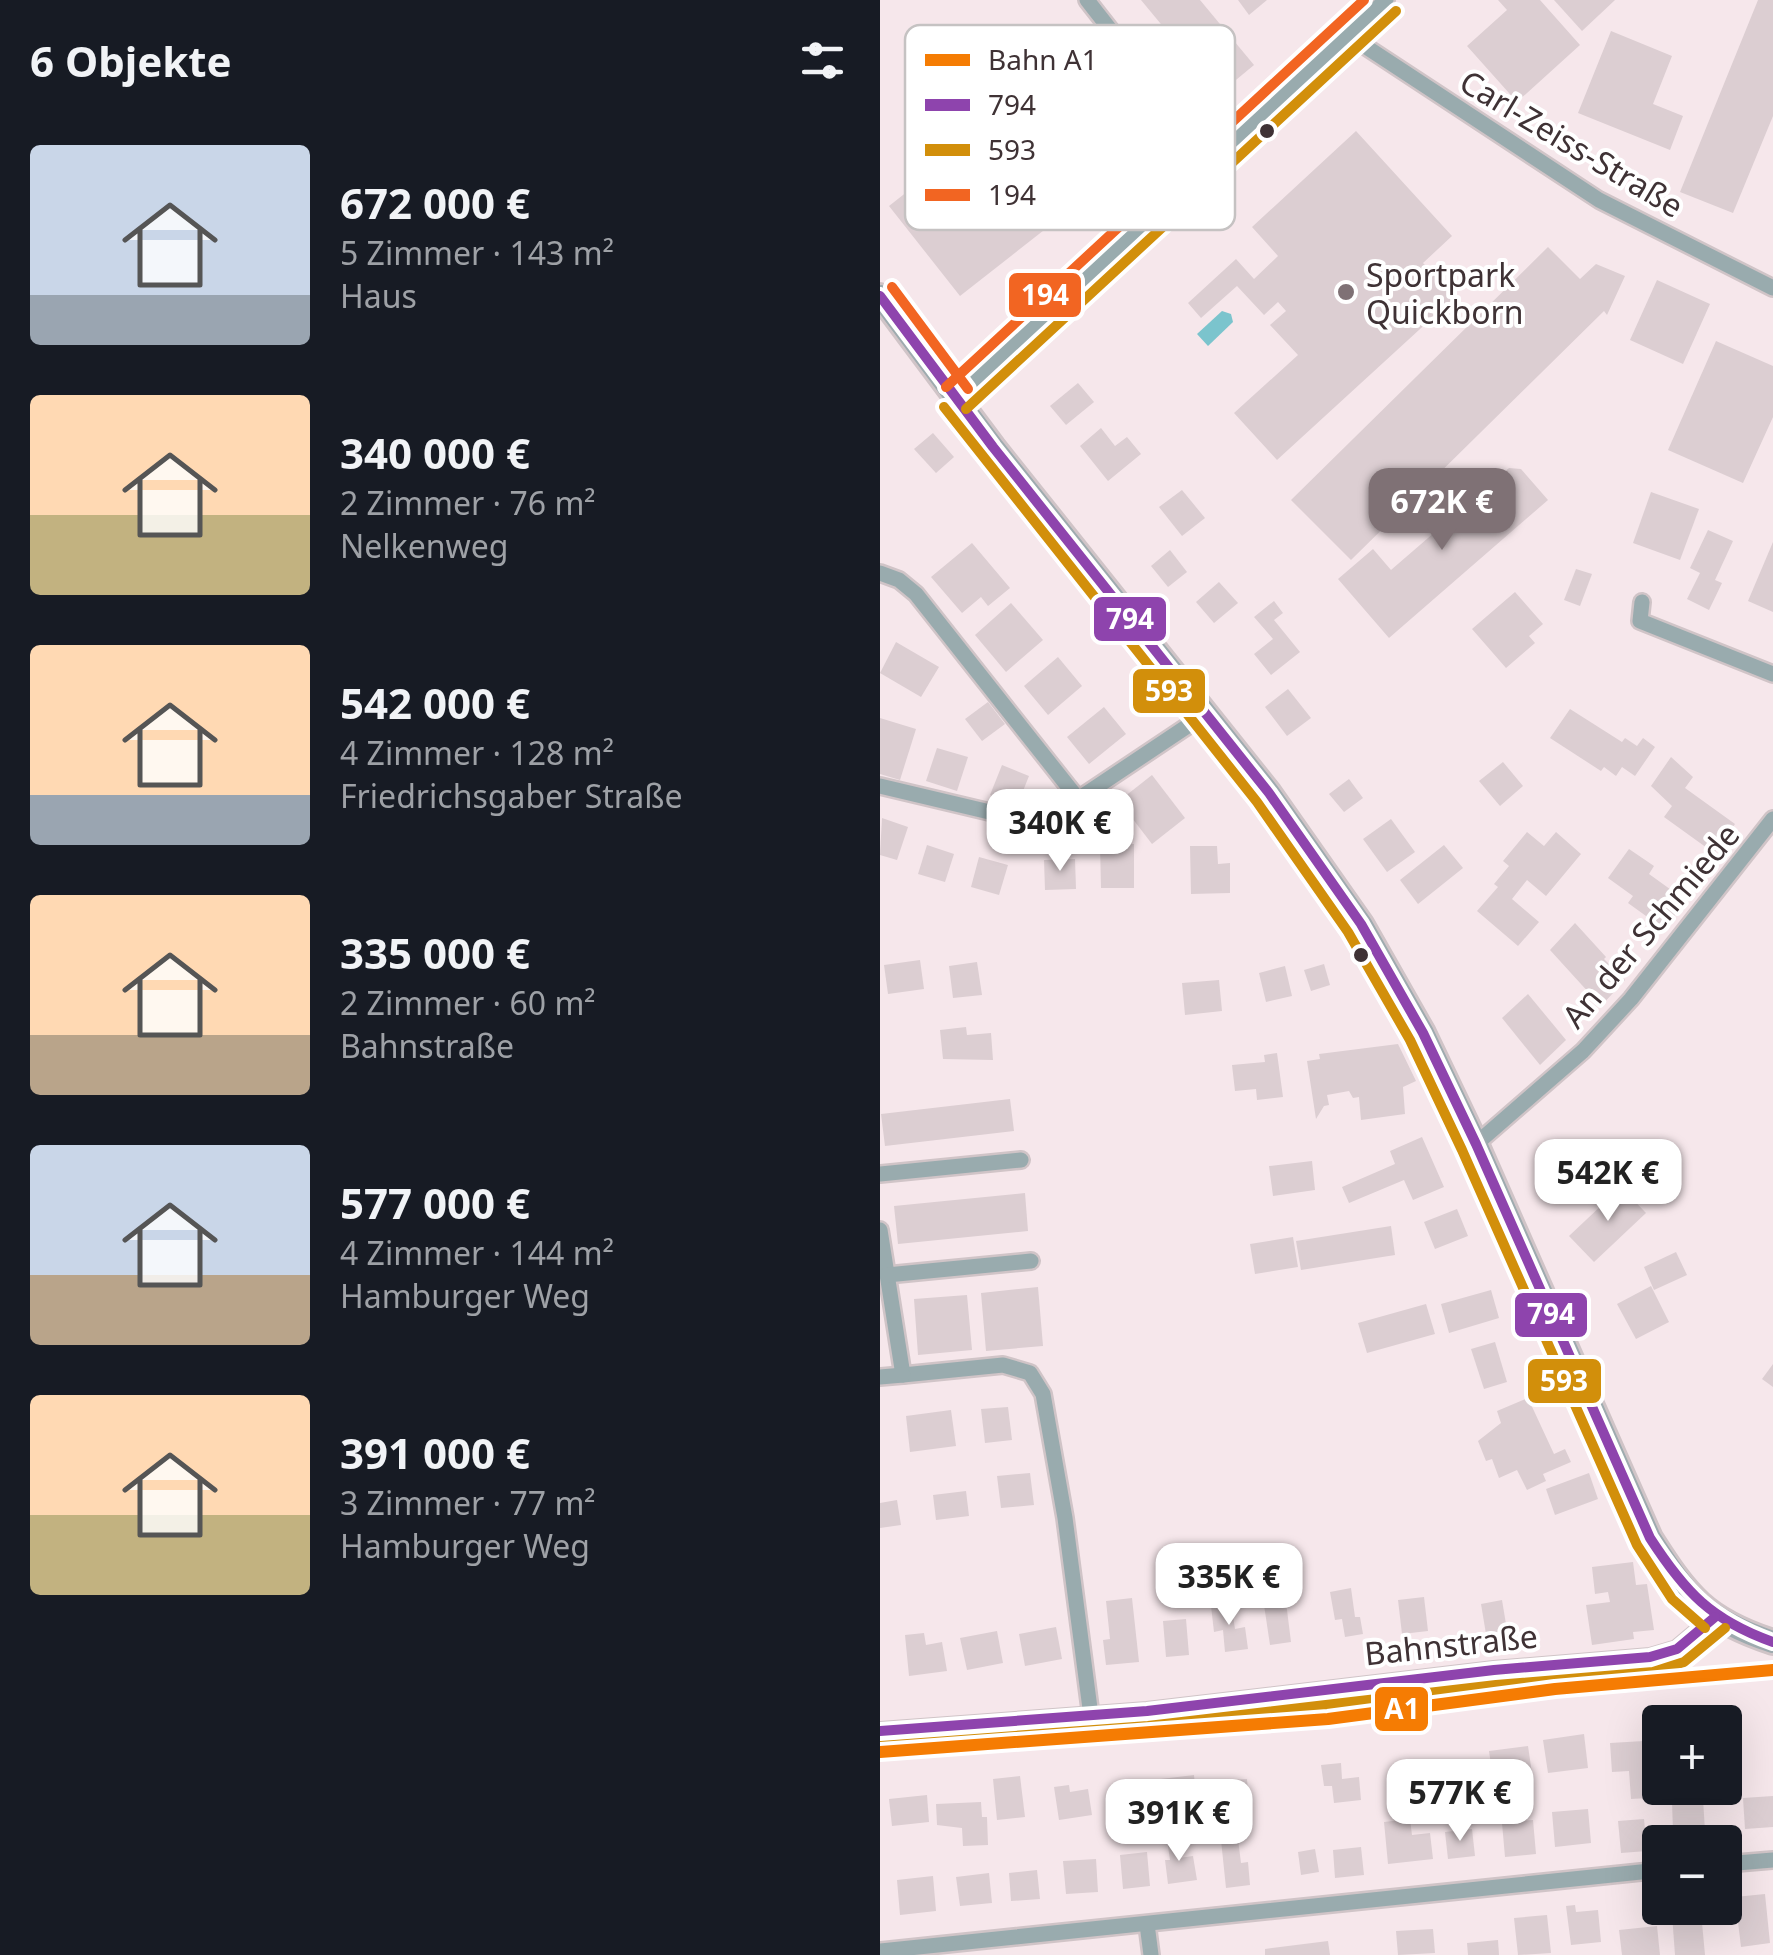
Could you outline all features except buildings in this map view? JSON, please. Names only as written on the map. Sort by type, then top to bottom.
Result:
[{"type":"main road","points":[[880,296],[956,398],[1269,793],[1360,924],[1423,1033],[1476,1144],[1650,1538],[1684,1590],[1714,1617],[1773,1642]]},
{"type":"street","points":[[1087,0],[1107,25]]},
{"type":"street","points":[[1235,140],[1386,0]]},
{"type":"street","name":"Carl-Zeiss-Straße","points":[[1348,35],[1599,200],[1773,288]]},
{"type":"street","points":[[956,398],[1138,230]]},
{"type":"street","points":[[880,573],[899,580],[916,594],[1078,798]]},
{"type":"street","points":[[1642,602],[1640,620],[1773,674]]},
{"type":"street","points":[[880,786],[1023,820],[1059,812],[1207,714]]},
{"type":"street","name":"An der Schmiede","points":[[1476,1144],[1583,1050],[1631,999],[1773,819]]},
{"type":"street","points":[[880,1174],[1022,1160]]},
{"type":"street","points":[[880,1230],[903,1374]]},
{"type":"street","points":[[887,1275],[1031,1261]]},
{"type":"street","points":[[880,1377],[1003,1365],[1030,1373],[1043,1394],[1065,1518],[1091,1716]]},
{"type":"street","name":"Bahnstraße","points":[[880,1731],[1091,1716],[1494,1670],[1650,1657],[1677,1648],[1714,1617]]},
{"type":"street","points":[[1742,1863],[1773,1860]]},
{"type":"street","points":[[880,1952],[1642,1872]]},
{"type":"street","points":[[1148,1924],[1152,1955]]},
{"type":"water","points":[[1222,311],[1231,314],[1233,322],[1208,346],[1197,334]]},
{"type":"rail line","name":"A1","points":[[880,1752],[1328,1719],[1555,1689],[1773,1670]]},
{"type":"transit line","name":"194","points":[[1235,119],[1364,0]]},
{"type":"transit line","name":"593","points":[[1235,160],[1396,11]]},
{"type":"transit line","name":"194","points":[[946,387],[1116,230]]},
{"type":"transit line","name":"593","points":[[966,409],[1159,230]]},
{"type":"transit line","name":"194","points":[[892,287],[968,389]]},
{"type":"transit line","name":"794","points":[[880,296],[993,447],[1269,793],[1361,924],[1423,1033],[1476,1144],[1650,1538],[1701,1602],[1733,1624],[1773,1642]]},
{"type":"transit line","name":"593","points":[[944,407],[1257,802],[1348,932],[1410,1040],[1462,1150],[1637,1545],[1672,1599],[1705,1628]]},
{"type":"transit line","name":"794","points":[[880,1731],[1147,1711],[1494,1670],[1650,1657],[1677,1649],[1715,1617]]},
{"type":"transit line","name":"593","points":[[881,1746],[1148,1726],[1496,1685],[1653,1672],[1684,1662],[1725,1628]]},
{"type":"place","name":"Sportpark Quickborn","points":[[1346,292]]}]
